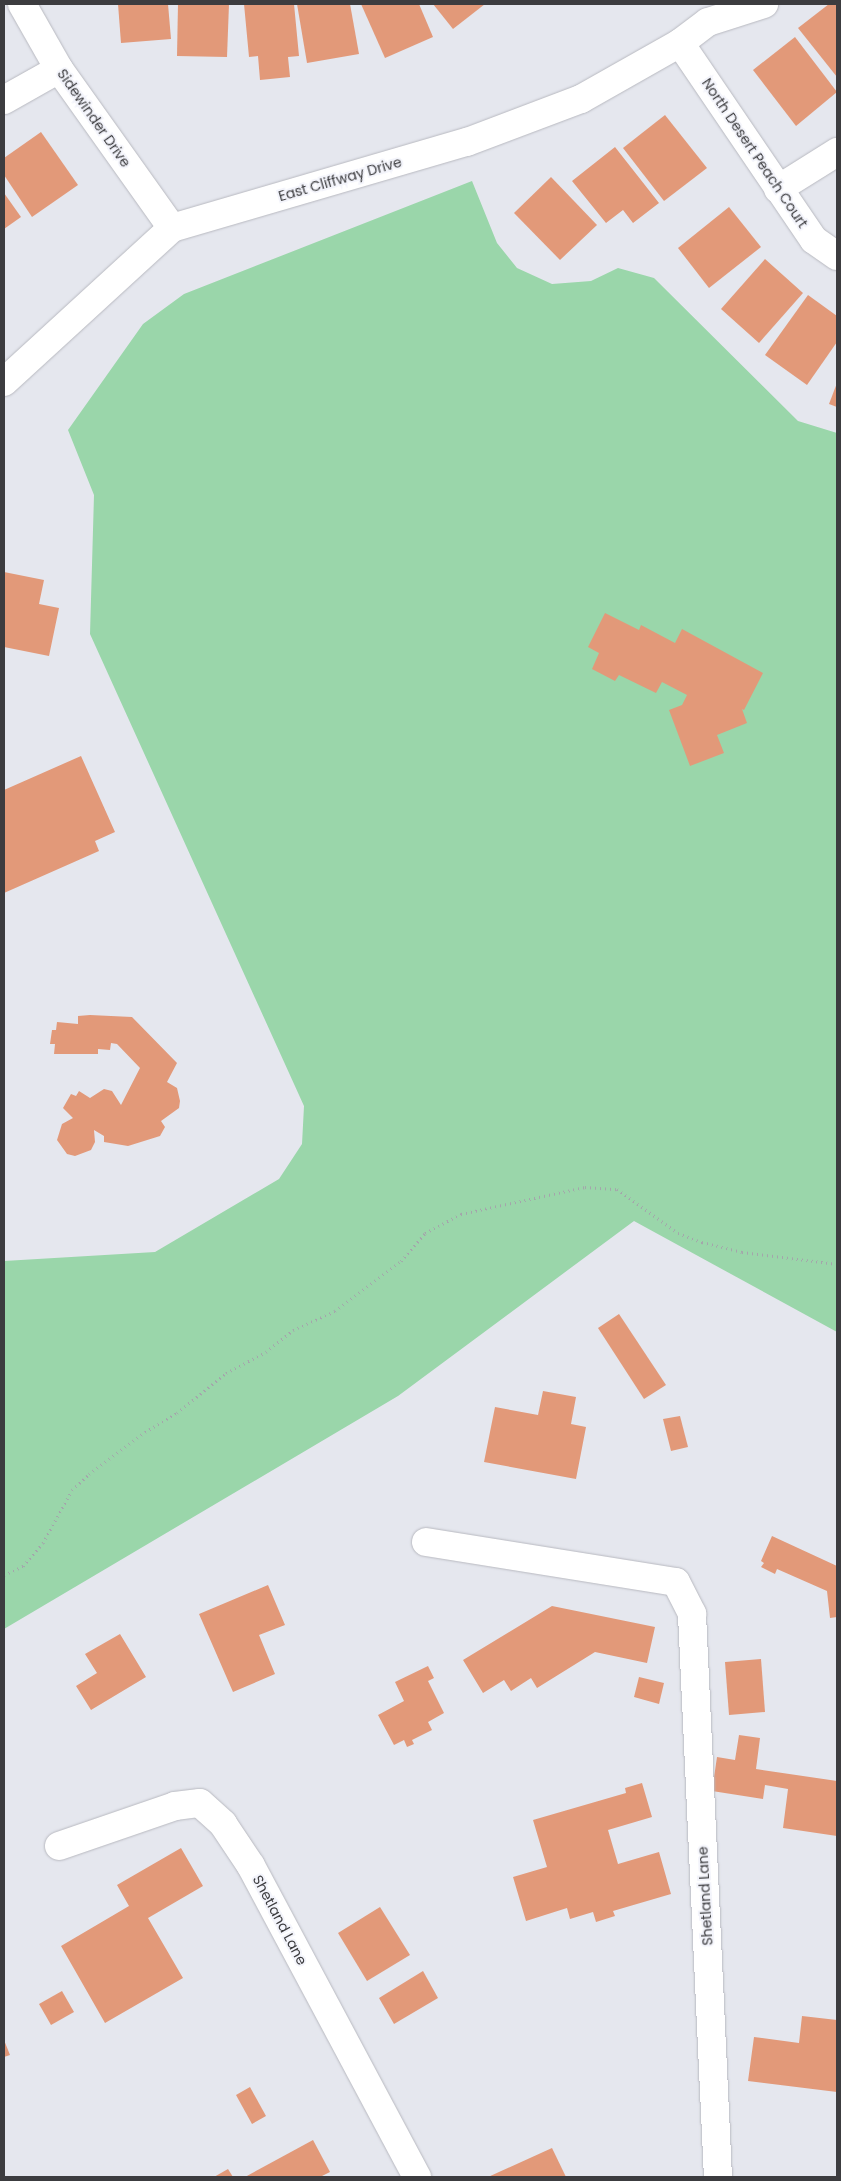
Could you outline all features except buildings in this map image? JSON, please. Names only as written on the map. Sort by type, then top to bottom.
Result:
[{"type":"street","name":"Sidewinder Drive","points":[[22,4],[59,69],[172,228]]},
{"type":"street","name":"East Cliffway Drive","points":[[4,382],[172,228],[467,142],[581,100],[680,43],[713,13],[764,4]]},
{"type":"street","name":"North Desert Peach Court","points":[[680,43],[814,240],[837,256]]},
{"type":"street","points":[[4,100],[59,69]]},
{"type":"street","points":[[778,188],[837,152]]},
{"type":"street","name":"Shetland Lane","points":[[426,1542],[676,1582],[692,1614],[718,2177]]},
{"type":"street","name":"Shetland Lane","points":[[59,1846],[175,1806],[200,1804],[223,1824],[251,1866],[418,2177]]},
{"type":"path","points":[[4,1575],[23,1566],[43,1543],[72,1490],[89,1474],[145,1432],[176,1413],[226,1372],[266,1352],[293,1330],[335,1311],[401,1261],[425,1233],[461,1214],[585,1187],[617,1189],[678,1233],[702,1242],[742,1252],[837,1264]]},
{"type":"green space","points":[[472,181],[497,243],[517,268],[552,284],[591,281],[618,268],[654,278],[798,421],[837,433],[837,1332],[634,1221],[398,1396],[4,1629],[4,1261],[155,1252],[279,1179],[302,1144],[304,1106],[90,634],[94,495],[68,430],[143,324],[184,294]]}]
